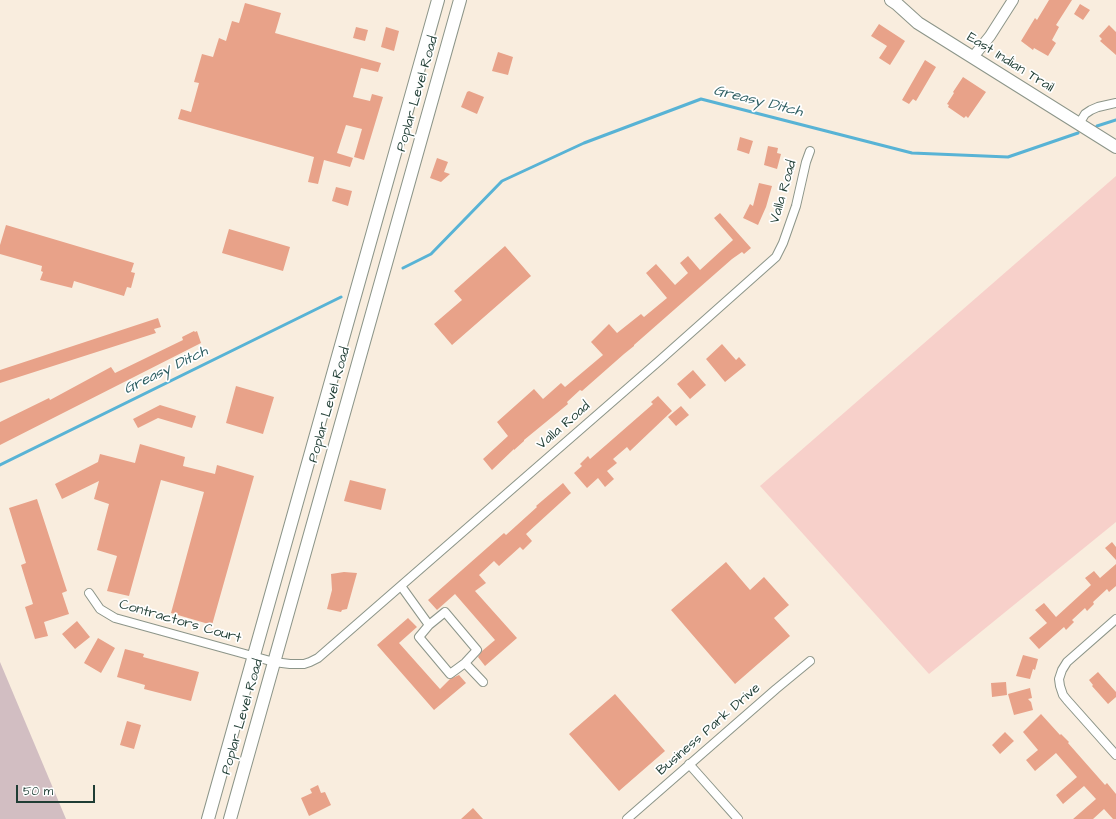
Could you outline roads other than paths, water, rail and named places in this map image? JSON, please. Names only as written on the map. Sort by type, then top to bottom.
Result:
[{"type":"main road","name":"Poplar Level Road","points":[[208,819],[438,0]]},
{"type":"main road","name":"Poplar Level Road","points":[[230,819],[460,0]]},
{"type":"main road","name":"East Indian Trail","points":[[891,0],[898,4],[918,22],[1116,148]]},
{"type":"street","points":[[972,57],[990,36],[1013,0]]},
{"type":"street","points":[[1079,124],[1085,114],[1091,110],[1116,103]]},
{"type":"street","name":"Valla Road","points":[[274,662],[304,664],[318,658],[659,361],[776,256],[783,243],[796,206],[810,151]]},
{"type":"street","points":[[401,586],[429,625]]},
{"type":"street","name":"Contractors Court","points":[[89,593],[100,609],[115,618],[274,662]]},
{"type":"street","points":[[445,612],[478,650],[465,663],[450,674],[418,637],[429,625],[445,612]]},
{"type":"street","points":[[1116,619],[1067,662],[1059,679],[1063,695],[1116,755]]},
{"type":"street","name":"Business Park Drive","points":[[627,819],[810,661]]},
{"type":"street","points":[[465,663],[483,682]]},
{"type":"street","points":[[689,764],[738,819]]},
{"type":"waterway","name":"Greasy Ditch","points":[[403,268],[431,254],[502,181],[584,143],[701,99],[912,153],[1008,157],[1078,133]]},
{"type":"waterway","name":"Greasy Ditch","points":[[1097,126],[1116,120]]},
{"type":"waterway","name":"Greasy Ditch","points":[[0,465],[341,297]]}]
